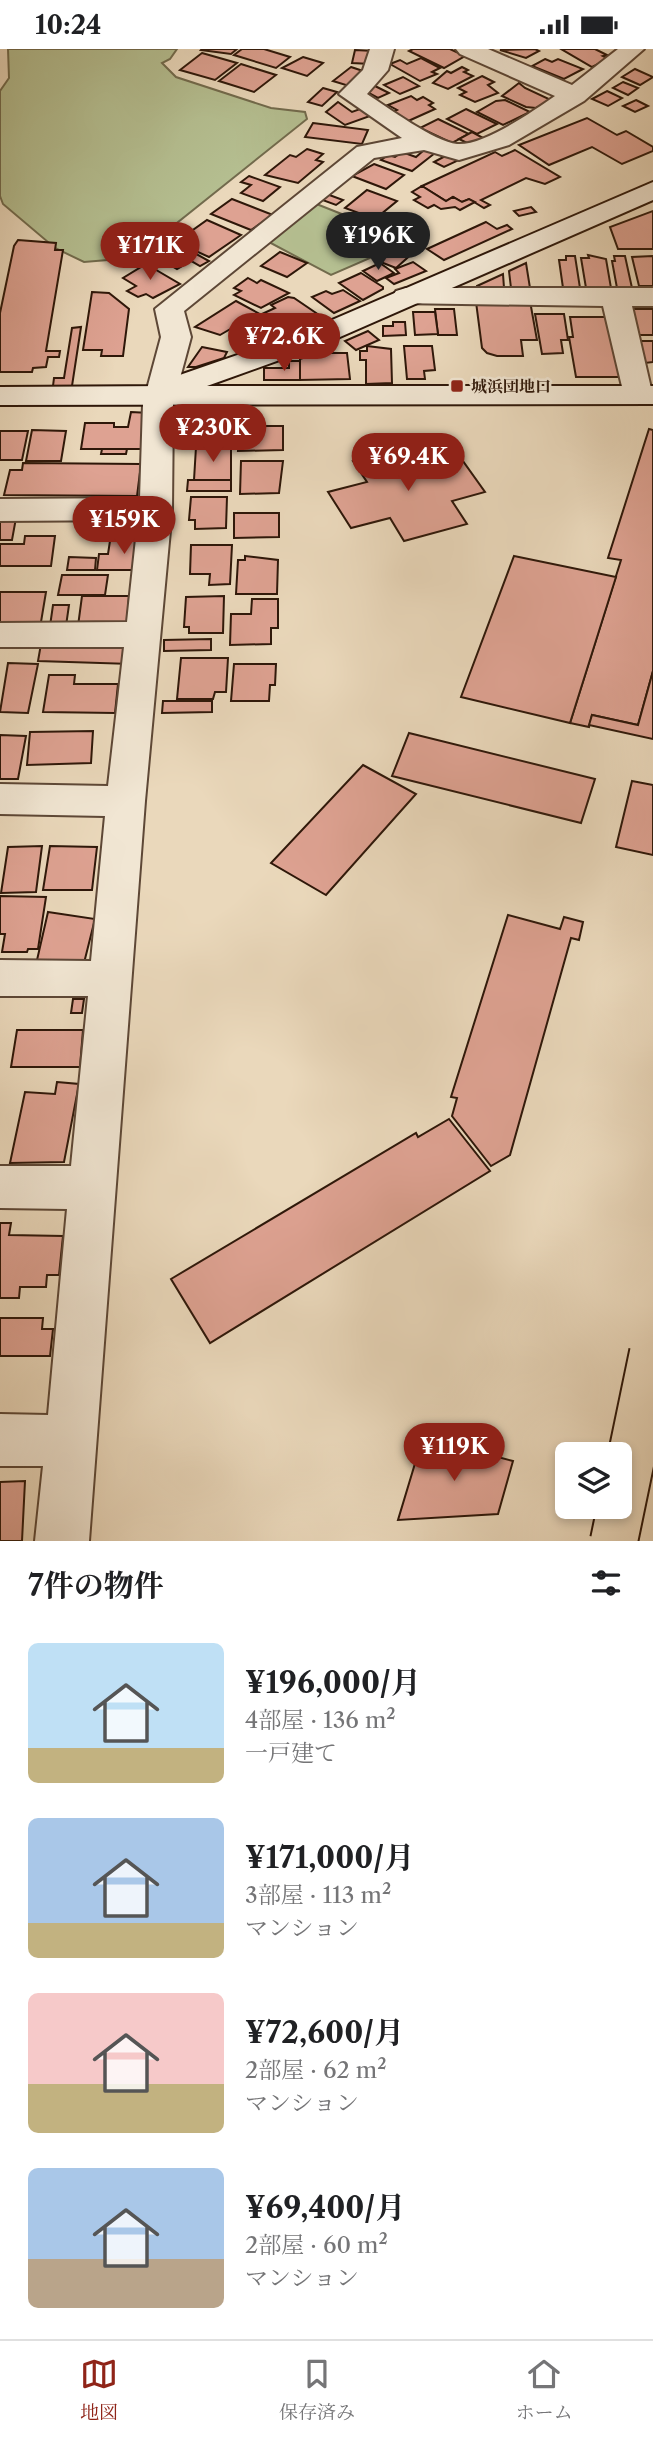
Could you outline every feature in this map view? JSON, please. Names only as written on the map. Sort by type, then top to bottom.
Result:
[{"type":"highway","points":[[613,1541],[653,1352]]},
{"type":"street","points":[[382,49],[380,66],[375,75],[351,94],[429,141],[458,152],[481,146],[575,96],[610,71],[632,49]]},
{"type":"street","points":[[468,49],[575,96]]},
{"type":"street","points":[[62,1541],[127,801],[156,509],[160,393],[176,337],[169,309],[366,152],[429,141]]},
{"type":"street","points":[[160,393],[314,338],[653,190]]},
{"type":"street","points":[[405,297],[653,297]]},
{"type":"street","points":[[0,396],[160,393],[646,395],[615,297]]},
{"type":"street","points":[[0,510],[156,509]]},
{"type":"street","points":[[0,635],[144,634]]},
{"type":"street","points":[[0,799],[127,801]]},
{"type":"street","points":[[0,978],[111,979]]},
{"type":"street","points":[[0,1187],[93,1188]]},
{"type":"street","points":[[0,1440],[71,1441]]},
{"type":"green space","points":[[8,49],[177,49],[170,59],[162,63],[176,77],[271,108],[305,112],[307,119],[148,246],[108,260],[84,262],[55,248],[3,204],[0,196],[0,91],[9,78]]},
{"type":"green space","points":[[314,203],[402,238],[382,240],[370,258],[331,275],[267,241]]},
{"type":"building","points":[[202,49],[237,49],[231,54],[201,50]]},
{"type":"building","points":[[242,49],[264,49],[290,57],[276,68],[234,55]]},
{"type":"building","points":[[450,49],[465,56],[444,68],[409,51]]},
{"type":"building","points":[[561,49],[595,49],[609,59],[592,67]]},
{"type":"building","points":[[355,50],[374,51],[371,64],[352,63]]},
{"type":"building","points":[[500,50],[539,51],[526,58]]},
{"type":"building","points":[[202,53],[237,63],[215,80],[180,70]]},
{"type":"building","points":[[303,57],[323,63],[307,76],[282,68]]},
{"type":"building","points":[[421,58],[440,68],[432,72],[437,74],[420,81],[390,64],[400,60],[407,64]]},
{"type":"building","points":[[545,59],[552,62],[558,59],[583,69],[564,79],[532,66]]},
{"type":"building","points":[[241,64],[276,75],[254,92],[219,81]]},
{"type":"building","points":[[351,67],[366,72],[349,86],[333,81]]},
{"type":"building","points":[[462,67],[468,70],[464,72],[473,76],[448,89],[433,83],[447,71],[451,73]]},
{"type":"building","points":[[635,69],[653,77],[640,85],[622,77]]},
{"type":"building","points":[[482,76],[494,82],[488,85],[498,93],[475,102],[460,95],[466,92],[458,88]]},
{"type":"building","points":[[403,77],[419,86],[400,94],[384,85]]},
{"type":"building","points":[[623,82],[638,88],[628,95],[613,88]]},
{"type":"building","points":[[519,83],[551,100],[536,108],[526,107],[502,96]]},
{"type":"building","points":[[375,86],[389,93],[378,98],[365,91]]},
{"type":"building","points":[[323,88],[337,92],[322,106],[308,102]]},
{"type":"building","points":[[607,91],[622,98],[608,106],[592,99]]},
{"type":"building","points":[[411,96],[417,100],[423,97],[433,103],[429,105],[435,109],[406,122],[391,113],[397,110],[388,105]]},
{"type":"building","points":[[505,100],[530,112],[503,125],[477,112],[496,101]]},
{"type":"building","points":[[636,100],[648,106],[635,112],[623,106]]},
{"type":"building","points":[[338,102],[352,112],[360,109],[370,116],[345,125],[326,112]]},
{"type":"building","points":[[466,109],[497,124],[477,134],[447,119]]},
{"type":"building","points":[[587,118],[617,135],[626,131],[653,147],[653,151],[622,164],[592,147],[549,165],[519,145]]},
{"type":"building","points":[[438,119],[469,134],[452,143],[420,128]]},
{"type":"building","points":[[313,123],[368,130],[362,144],[305,137]]},
{"type":"building","points":[[472,132],[485,139],[473,146],[459,139]]},
{"type":"building","points":[[307,149],[323,154],[316,160],[323,162],[298,183],[265,175],[290,155],[296,157]]},
{"type":"building","points":[[424,150],[435,153],[412,171],[381,160],[388,155],[395,157],[402,152],[416,157]]},
{"type":"building","points":[[515,150],[560,177],[545,184],[526,178],[481,200],[490,205],[484,208],[469,199],[462,202],[453,197],[446,201],[422,186],[495,152],[502,156]]},
{"type":"building","points":[[449,154],[459,160],[444,167],[434,162]]},
{"type":"building","points":[[374,164],[404,175],[386,189],[352,176]]},
{"type":"building","points":[[249,176],[280,187],[263,201],[241,193],[251,185],[241,182]]},
{"type":"building","points":[[422,186],[446,201],[453,197],[462,202],[469,199],[475,202],[460,210],[455,207],[441,209],[434,205],[428,208],[414,200],[420,197],[412,192]]},
{"type":"building","points":[[367,190],[397,201],[375,219],[345,208]]},
{"type":"building","points":[[324,193],[343,200],[336,205],[317,198]]},
{"type":"building","points":[[232,199],[273,215],[251,230],[211,214]]},
{"type":"building","points":[[531,207],[536,212],[519,216],[514,211]]},
{"type":"building","points":[[653,211],[653,249],[618,249],[610,227]]},
{"type":"building","points":[[207,220],[241,235],[209,257],[176,242]]},
{"type":"building","points":[[486,222],[497,229],[507,225],[512,229],[444,260],[427,249]]},
{"type":"building","points":[[18,240],[56,243],[55,250],[63,250],[46,351],[60,351],[59,357],[48,357],[46,367],[33,368],[32,372],[0,372],[0,313],[14,246]]},
{"type":"building","points":[[178,244],[209,261],[200,266],[191,261],[177,269],[155,256]]},
{"type":"building","points":[[397,245],[415,251],[396,268],[378,261]]},
{"type":"building","points":[[280,252],[307,263],[287,277],[261,266]]},
{"type":"building","points":[[588,255],[606,259],[611,288],[586,288],[581,258],[589,258]]},
{"type":"building","points":[[566,256],[575,256],[580,288],[563,288],[559,260],[566,260]]},
{"type":"building","points":[[614,256],[625,256],[632,288],[617,288],[612,261],[615,261]]},
{"type":"building","points":[[653,256],[653,286],[639,286],[632,257]]},
{"type":"building","points":[[413,262],[426,271],[394,284],[386,278],[399,273],[395,269]]},
{"type":"building","points":[[380,263],[394,273],[377,281],[363,271]]},
{"type":"building","points":[[526,263],[530,288],[511,288],[509,271]]},
{"type":"building","points":[[146,264],[180,284],[153,298],[146,294],[138,297],[127,291],[136,286],[123,278]]},
{"type":"building","points":[[361,273],[383,289],[363,300],[339,283]]},
{"type":"building","points":[[503,274],[504,288],[477,287],[477,286]]},
{"type":"building","points":[[248,278],[257,283],[261,280],[289,293],[261,308],[234,295],[241,291],[234,288]]},
{"type":"building","points":[[343,290],[360,301],[334,313],[312,297],[326,291],[332,294]]},
{"type":"building","points":[[92,292],[109,293],[129,309],[123,356],[101,356],[102,350],[83,350]]},
{"type":"building","points":[[288,297],[294,298],[322,317],[288,333],[262,314],[275,308],[271,305]]},
{"type":"building","points":[[236,301],[284,330],[277,333],[268,330],[256,337],[240,330],[244,326],[239,324],[220,335],[195,327]]},
{"type":"building","points":[[530,301],[537,340],[521,340],[523,356],[497,356],[487,353],[482,348],[476,302]]},
{"type":"building","points":[[435,309],[454,309],[457,335],[438,335]]},
{"type":"building","points":[[631,309],[653,309],[653,335],[638,335]]},
{"type":"building","points":[[413,312],[435,312],[438,334],[415,335]]},
{"type":"building","points":[[535,314],[564,314],[568,340],[561,340],[563,353],[542,354]]},
{"type":"building","points":[[570,317],[610,317],[622,377],[576,377],[569,337],[573,337]]},
{"type":"building","points":[[393,322],[405,322],[406,335],[383,336],[383,326],[393,326]]},
{"type":"building","points":[[81,327],[72,386],[53,386],[54,378],[64,378],[72,328]]},
{"type":"building","points":[[368,331],[379,340],[356,350],[345,341]]},
{"type":"building","points":[[639,341],[653,341],[653,362],[645,363]]},
{"type":"building","points":[[367,346],[391,349],[392,383],[366,384],[366,360],[360,360],[360,351],[367,351]]},
{"type":"building","points":[[404,346],[432,346],[435,370],[424,371],[425,379],[407,379]]},
{"type":"building","points":[[202,347],[227,352],[224,358],[188,367]]},
{"type":"building","points":[[317,353],[347,353],[350,379],[300,380],[300,359]]},
{"type":"building","points":[[289,361],[300,361],[300,380],[264,380],[264,368],[289,368]]},
{"type":"building","points":[[131,412],[149,413],[145,449],[81,449],[85,423],[114,423],[114,427],[128,427]]},
{"type":"building","points":[[232,413],[232,440],[207,440],[207,430],[197,430],[197,414]]},
{"type":"building","points":[[239,426],[283,426],[283,450],[238,451]]},
{"type":"building","points":[[649,429],[653,430],[653,671],[638,725],[592,715],[589,727],[570,723],[621,560],[608,558]]},
{"type":"building","points":[[32,430],[66,431],[61,461],[26,461]]},
{"type":"building","points":[[0,431],[28,431],[22,460],[0,460]]},
{"type":"building","points":[[414,445],[427,465],[460,457],[485,492],[452,501],[467,524],[404,541],[390,518],[351,528],[328,492],[367,482],[353,461]]},
{"type":"building","points":[[196,447],[231,447],[231,480],[194,480]]},
{"type":"building","points":[[102,449],[127,449],[126,454],[101,454]]},
{"type":"building","points":[[241,461],[283,461],[279,493],[240,494]]},
{"type":"building","points":[[23,463],[141,464],[137,496],[4,495],[10,470],[22,470]]},
{"type":"building","points":[[188,480],[231,480],[231,491],[187,491]]},
{"type":"building","points":[[191,497],[227,497],[226,528],[195,529],[195,520],[189,520]]},
{"type":"building","points":[[234,513],[279,513],[279,537],[234,538]]},
{"type":"building","points":[[0,518],[16,518],[12,540],[0,540]]},
{"type":"building","points":[[133,522],[131,539],[95,539],[97,523]]},
{"type":"building","points":[[25,536],[55,536],[51,566],[0,566],[0,544],[24,544]]},
{"type":"building","points":[[147,540],[144,570],[97,570],[99,554],[108,554],[110,541]]},
{"type":"building","points":[[191,545],[232,545],[230,584],[209,585],[210,574],[190,574]]},
{"type":"building","points":[[245,556],[278,560],[277,594],[236,594],[238,560],[245,560]]},
{"type":"building","points":[[514,556],[616,577],[570,723],[461,697]]},
{"type":"building","points":[[69,557],[96,558],[95,570],[67,570]]},
{"type":"building","points":[[62,575],[108,575],[105,595],[58,595]]},
{"type":"building","points":[[0,592],[46,592],[41,622],[0,622]]},
{"type":"building","points":[[82,596],[129,596],[127,622],[78,626]]},
{"type":"building","points":[[224,596],[223,633],[189,633],[189,627],[184,627],[186,597]]},
{"type":"building","points":[[252,599],[278,599],[278,628],[271,628],[271,644],[230,645],[231,614],[251,614]]},
{"type":"building","points":[[53,605],[69,605],[66,626],[50,626]]},
{"type":"building","points":[[211,639],[211,650],[164,651],[164,640]]},
{"type":"building","points":[[41,644],[124,644],[131,664],[38,661]]},
{"type":"building","points":[[181,658],[228,658],[226,692],[215,692],[213,699],[177,699]]},
{"type":"building","points":[[8,663],[38,664],[28,713],[0,712]]},
{"type":"building","points":[[234,664],[276,664],[275,685],[270,685],[269,701],[231,701]]},
{"type":"building","points":[[653,671],[653,739],[589,725],[592,715],[638,725]]},
{"type":"building","points":[[49,675],[75,675],[74,684],[118,684],[115,713],[43,712]]},
{"type":"building","points":[[163,701],[212,701],[212,712],[162,713]]},
{"type":"building","points":[[93,731],[91,763],[27,765],[30,732]]},
{"type":"building","points":[[409,733],[595,779],[581,823],[392,776]]},
{"type":"building","points":[[0,735],[26,736],[18,779],[0,779]]},
{"type":"building","points":[[363,765],[416,794],[326,895],[271,863]]},
{"type":"building","points":[[632,781],[653,785],[653,855],[616,847]]},
{"type":"building","points":[[42,846],[36,892],[1,893],[8,847]]},
{"type":"building","points":[[50,846],[97,847],[92,890],[43,890]]},
{"type":"building","points":[[0,896],[46,897],[38,949],[2,952],[5,934],[0,934]]},
{"type":"building","points":[[48,912],[95,919],[84,963],[37,960]]},
{"type":"building","points":[[508,915],[560,929],[564,917],[583,922],[579,940],[571,938],[510,1155],[491,1166],[452,1116],[457,1098],[451,1097]]},
{"type":"building","points":[[73,999],[84,999],[82,1013],[71,1013]]},
{"type":"building","points":[[17,1030],[83,1030],[80,1067],[11,1067]]},
{"type":"building","points":[[57,1082],[79,1084],[64,1162],[10,1163],[25,1092],[55,1094]]},
{"type":"building","points":[[449,1119],[490,1171],[210,1343],[171,1279],[416,1133],[418,1137]]},
{"type":"building","points":[[0,1223],[11,1223],[9,1235],[63,1236],[59,1275],[47,1275],[46,1287],[20,1287],[19,1298],[0,1298]]},
{"type":"building","points":[[0,1318],[43,1318],[42,1329],[53,1329],[50,1356],[0,1356]]},
{"type":"building","points":[[423,1437],[513,1461],[498,1514],[398,1520]]},
{"type":"building","points":[[25,1481],[22,1541],[0,1541],[0,1482]]},
{"type":"place","name":"城浜団地口","points":[[457,386]]}]
